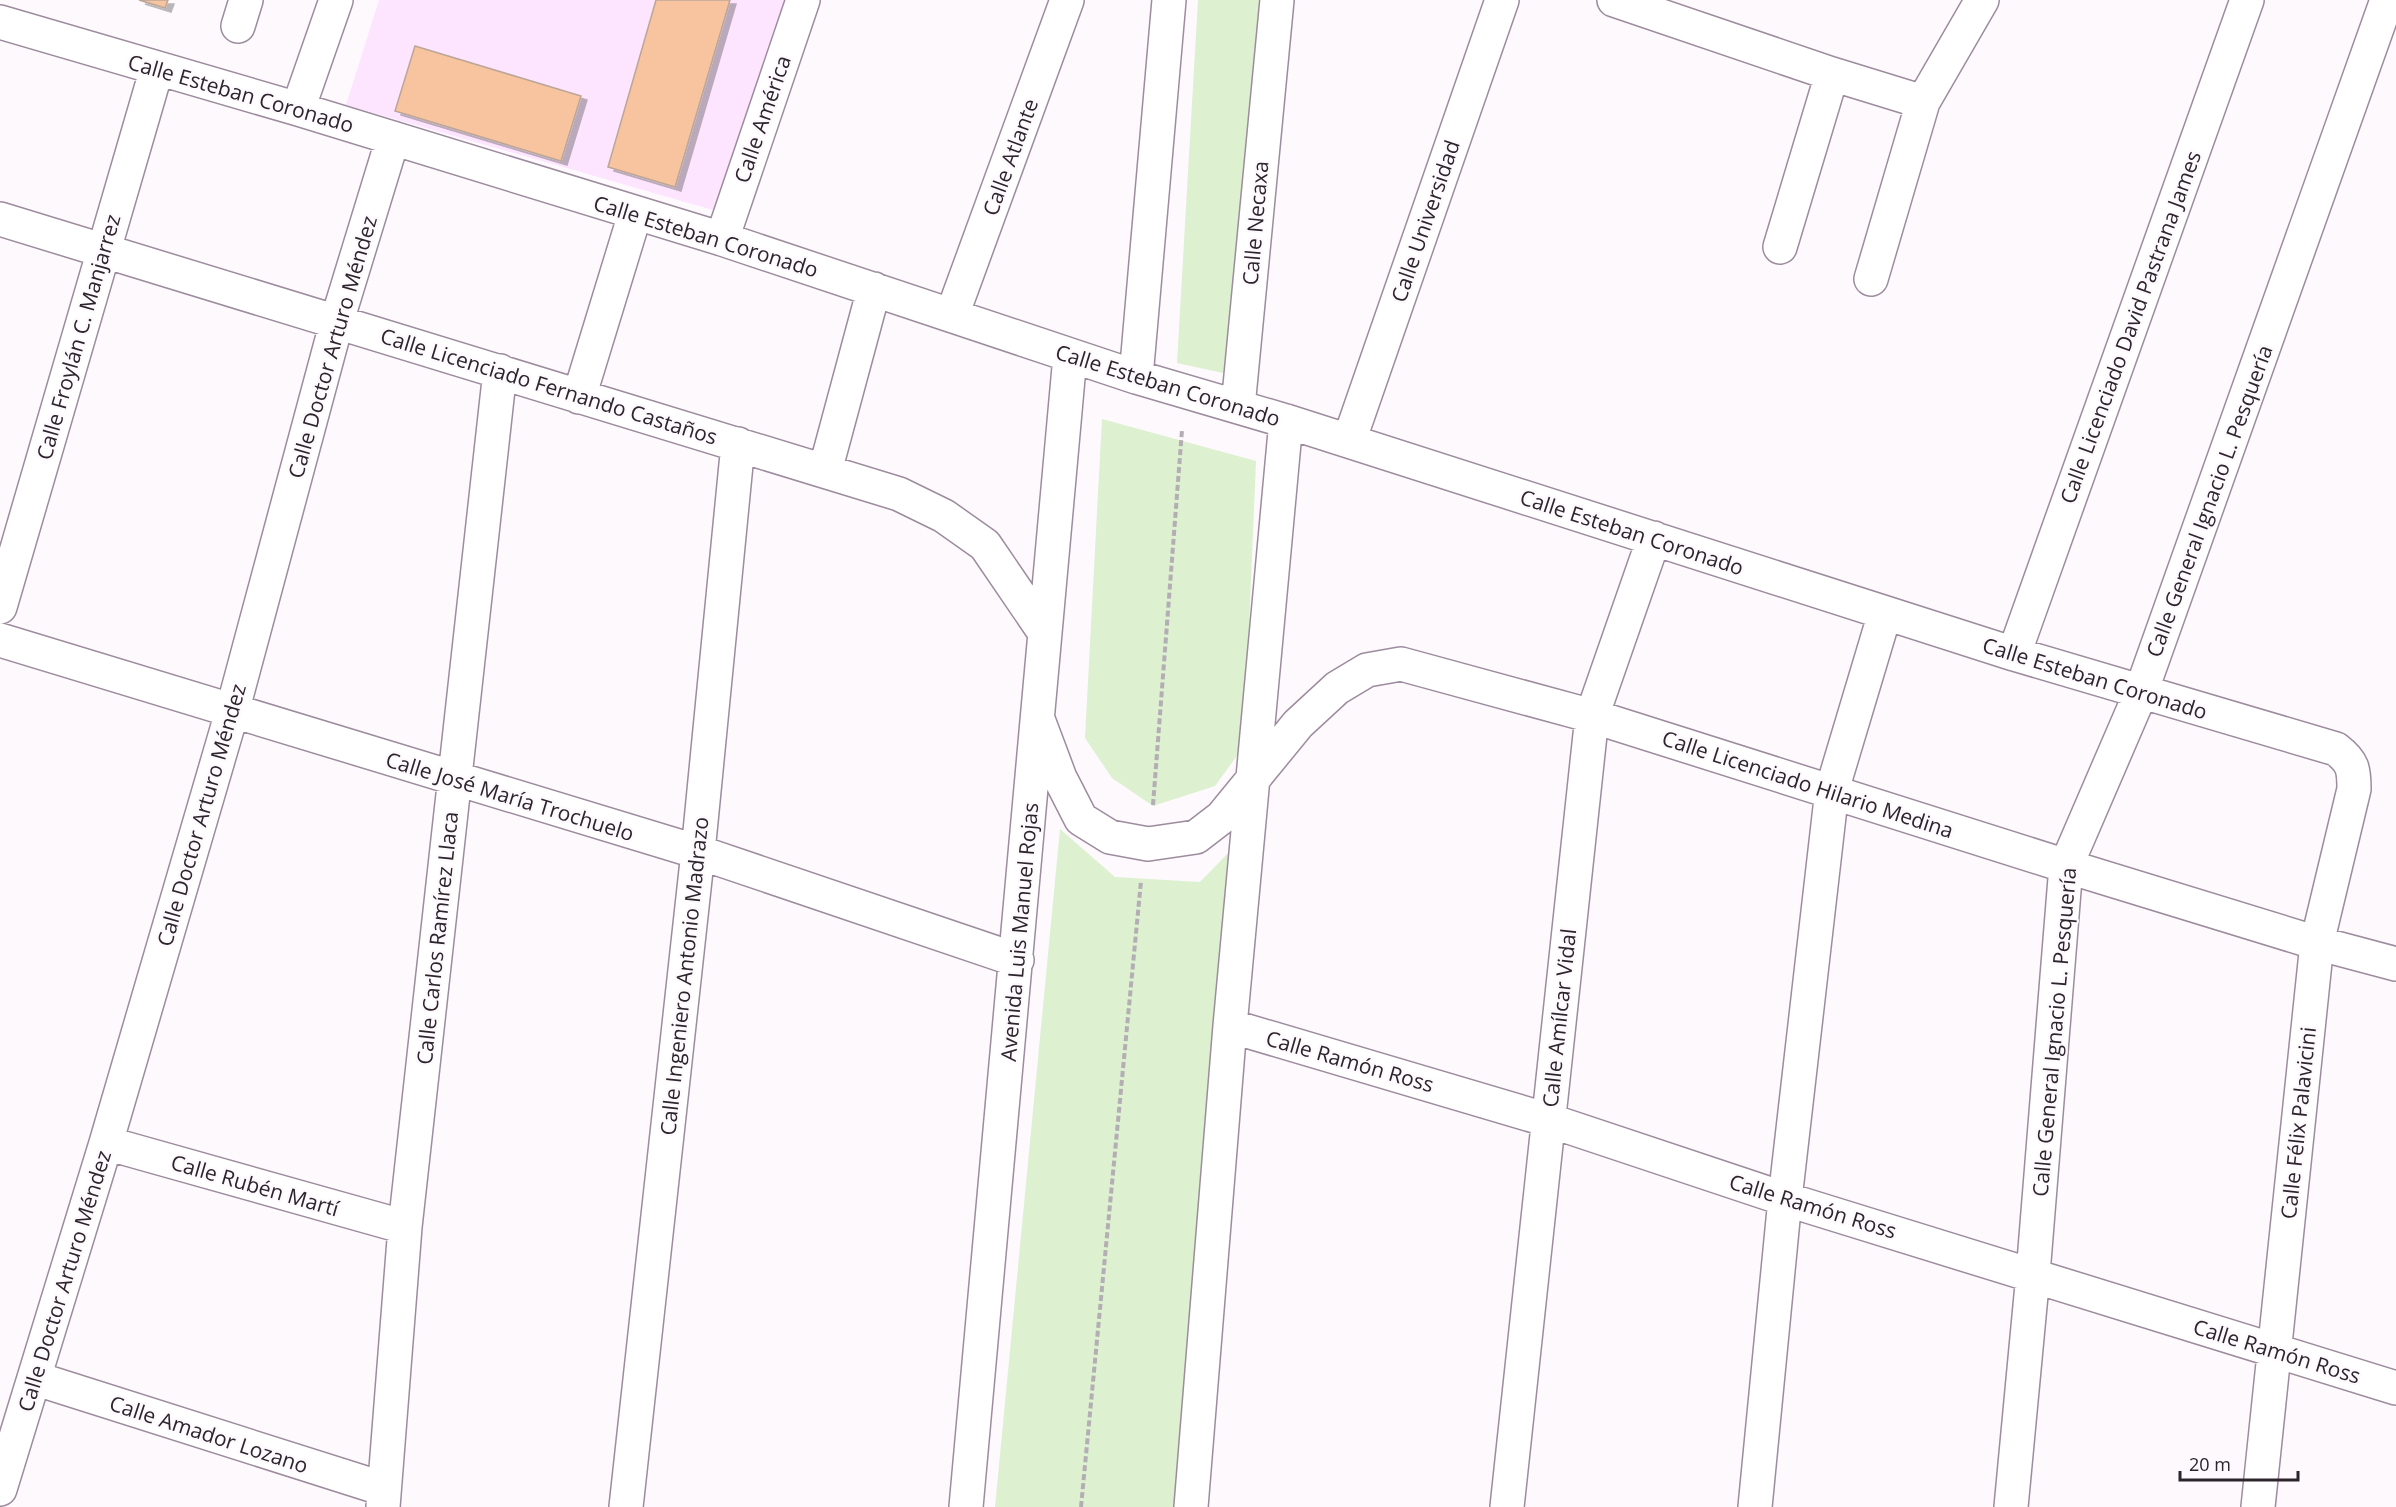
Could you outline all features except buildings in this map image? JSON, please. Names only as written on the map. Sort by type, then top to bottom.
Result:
[{"type":"street","points":[[297,109],[336,0]]},
{"type":"street","name":"Calle América","points":[[722,239],[803,0]]},
{"type":"street","name":"Calle Atlante","points":[[952,315],[1067,0]]},
{"type":"street","points":[[1136,377],[1169,0]]},
{"type":"street","name":"Calle Necaxa","points":[[1238,407],[1276,0]]},
{"type":"street","name":"Calle Necaxa","points":[[1272,40],[1287,0]]},
{"type":"street","name":"Calle Universidad","points":[[1349,441],[1502,0]]},
{"type":"street","points":[[1614,0],[1832,74],[1923,102]]},
{"type":"street","points":[[1871,279],[1923,102],[1982,0]]},
{"type":"street","name":"Calle Licenciado David Pastrana James","points":[[2013,654],[2247,0]]},
{"type":"street","name":"Calle General Ignacio L. Pesquería","points":[[2011,1507],[2033,1274],[2066,866],[2141,692],[2387,0]]},
{"type":"street","name":"Calle Esteban Coronado","points":[[0,22],[297,109],[722,239],[1070,356],[1286,421],[1885,614],[2336,749]]},
{"type":"street","name":"Calle Froylán C. Manjarrez","points":[[0,607],[157,68]]},
{"type":"street","points":[[1779,247],[1832,74]]},
{"type":"street","name":"Calle Doctor Arturo Méndez","points":[[0,1488],[106,1143],[232,712],[337,321],[393,138]]},
{"type":"street","points":[[579,397],[635,214]]},
{"type":"street","name":"Calle Licenciado Fernando Castaños","points":[[0,219],[899,494],[944,516],[985,545],[1045,633]]},
{"type":"street","points":[[825,471],[874,289]]},
{"type":"street","name":"Avenida Luis Manuel Rojas","points":[[966,1507],[1039,722],[1070,356]]},
{"type":"street","name":"Calle Carlos Ramírez Llaca","points":[[383,1498],[405,1227],[500,371]]},
{"type":"street","points":[[1191,1507],[1230,1026],[1286,421]]},
{"type":"street","name":"Calle Ingeniero Antonio Madrazo","points":[[626,1507],[698,852],[738,444]]},
{"type":"street","name":"Calle Amílcar Vidal","points":[[1507,1507],[1592,716],[1654,538]]},
{"type":"street","points":[[1755,1507],[1785,1199],[1832,790],[1885,614]]},
{"type":"street","name":"Calle José María Trochuelo","points":[[0,640],[454,780],[698,852],[1017,960]]},
{"type":"street","name":"Calle Licenciado Hilario Medina","points":[[1039,722],[1060,778],[1081,819],[1110,837],[1148,844],[1196,837],[1222,817],[1298,724],[1336,688],[1367,670],[1401,664],[1592,716],[1832,790],[2066,866],[2317,943],[2396,964]]},
{"type":"street","name":"Calle Félix Palavicini","points":[[2258,1507],[2317,943],[2354,789],[2354,772],[2349,759],[2336,749]]},
{"type":"street","name":"Calle Ramón Ross","points":[[1230,1026],[1548,1120],[1785,1199],[2396,1388]]},
{"type":"street","name":"Calle Rubén Martí","points":[[106,1143],[405,1227]]},
{"type":"street","name":"Calle Amador Lozano","points":[[34,1378],[383,1498]]},
{"type":"path","points":[[1081,1507],[1140,891],[1148,844],[1186,391]]},
{"type":"shaded area","points":[[379,0],[797,0],[727,214],[346,105]]},
{"type":"green space","points":[[1198,0],[1264,0],[1232,375],[1177,363]]},
{"type":"green space","points":[[1102,419],[1256,461],[1244,746],[1215,786],[1153,806],[1112,778],[1085,738]]},
{"type":"green space","points":[[1060,829],[1115,877],[1200,882],[1234,847],[1175,1507],[995,1507]]}]
